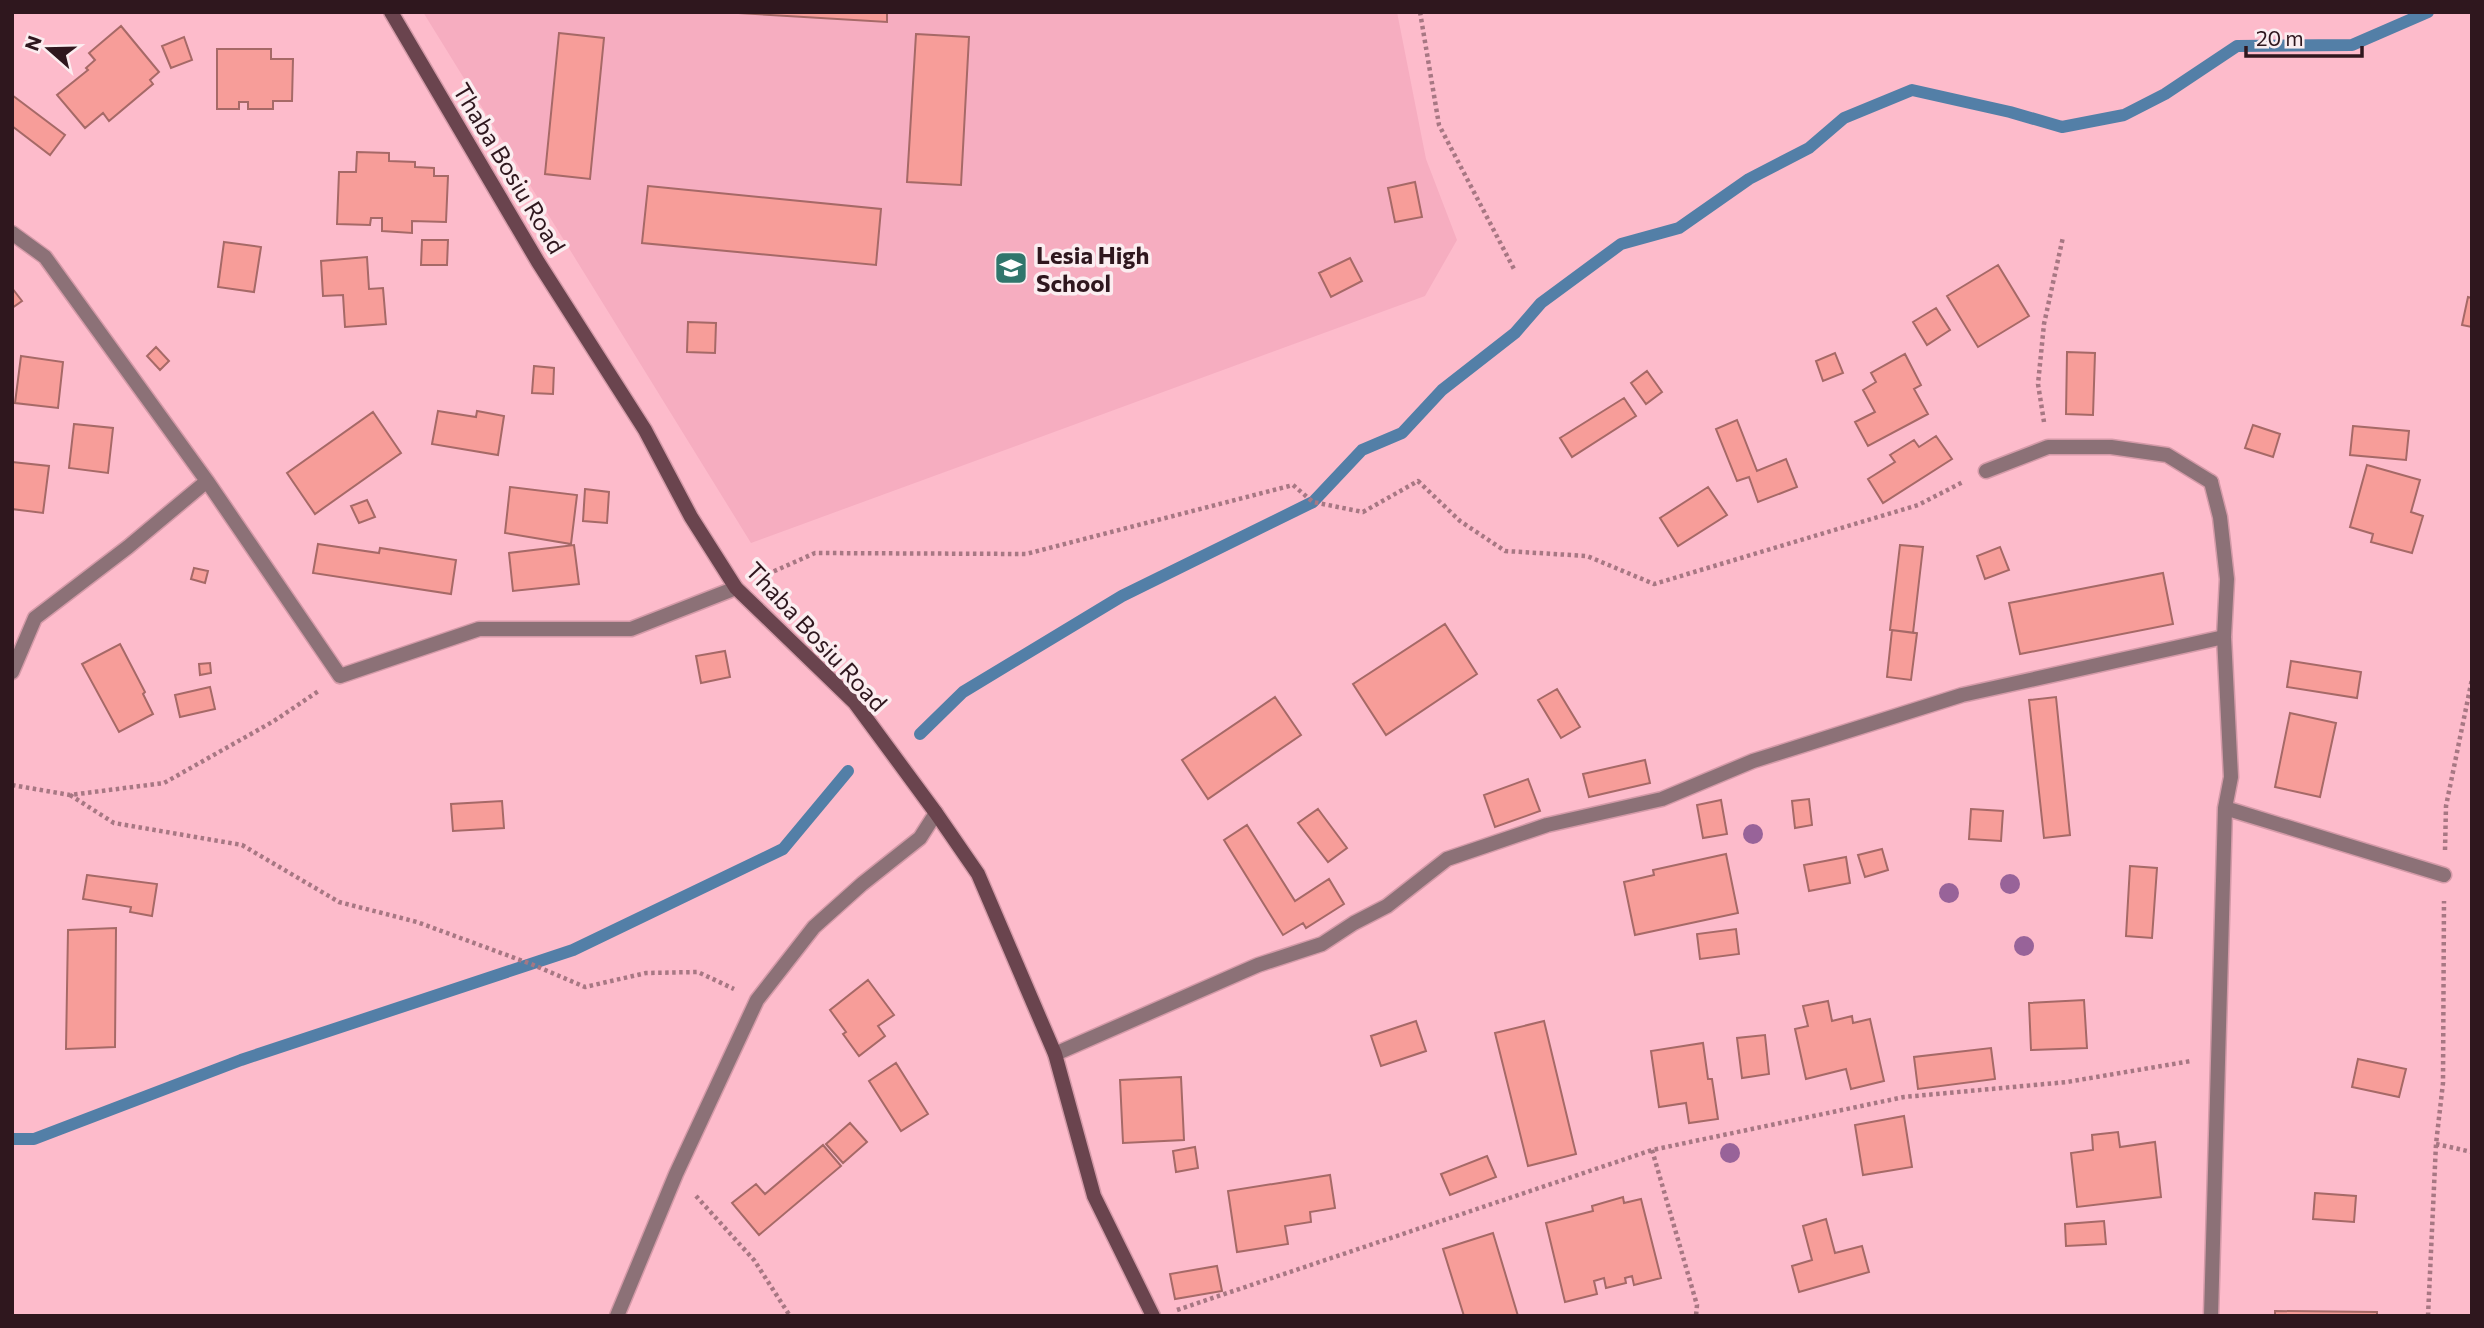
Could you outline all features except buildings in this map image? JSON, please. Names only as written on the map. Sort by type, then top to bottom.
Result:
[{"type":"street","name":"Thaba Bosiu Road","points":[[391,12],[538,262],[645,430],[691,517],[736,588],[855,703],[978,873],[1055,1054],[1094,1196],[1153,1316]]},
{"type":"street","points":[[12,233],[46,257],[206,481],[340,676],[479,629],[631,629],[736,588]]},
{"type":"street","points":[[1986,471],[2048,447],[2111,447],[2167,455],[2211,482],[2220,517],[2227,579],[2224,637],[2231,776],[2225,808],[2211,1316]]},
{"type":"street","points":[[12,672],[35,618],[128,547],[206,481]]},
{"type":"street","points":[[1055,1054],[1258,965],[1322,944],[1387,906],[1447,859],[1547,825],[1662,799],[1753,761],[1962,695],[2224,637]]},
{"type":"street","points":[[2225,808],[2444,875]]},
{"type":"street","points":[[617,1316],[676,1174],[757,1000],[814,927],[920,838],[936,813]]},
{"type":"path","points":[[1420,12],[1439,125],[1515,271]]},
{"type":"path","points":[[2048,447],[2038,384],[2044,324],[2063,237]]},
{"type":"path","points":[[736,588],[815,553],[1026,554],[1293,485],[1313,502],[1363,512],[1418,481],[1460,521],[1505,551],[1587,556],[1654,584],[1918,505],[1986,471]]},
{"type":"path","points":[[12,785],[70,795],[164,783],[274,722],[340,676]]},
{"type":"path","points":[[2428,1316],[2436,1144],[2443,1083],[2446,806],[2472,679]]},
{"type":"path","points":[[70,795],[114,823],[242,845],[339,902],[417,922],[585,987],[646,973],[698,972],[757,1000]]},
{"type":"path","points":[[1173,1311],[1651,1150],[1904,1097],[2067,1082],[2219,1056]]},
{"type":"path","points":[[2436,1144],[2472,1152]]},
{"type":"path","points":[[1651,1150],[1697,1305],[1696,1316]]},
{"type":"path","points":[[676,1174],[754,1260],[790,1316]]},
{"type":"shaded area","name":"Lesia High School","points":[[423,12],[1397,12],[1426,159],[1457,240],[1425,296],[751,543]]},
{"type":"waterway","points":[[920,734],[963,692],[1122,596],[1313,502],[1362,450],[1402,433],[1442,390],[1515,333],[1541,303],[1621,244],[1679,228],[1749,179],[1809,148],[1844,118],[1912,90],[2010,112],[2062,127],[2124,115],[2165,94],[2237,46],[2352,45],[2428,12]]},
{"type":"waterway","points":[[12,1139],[34,1139],[241,1060],[573,950],[783,849],[848,771]]},
{"type":"place","name":"Lesia High School","points":[[1011,268]]}]
